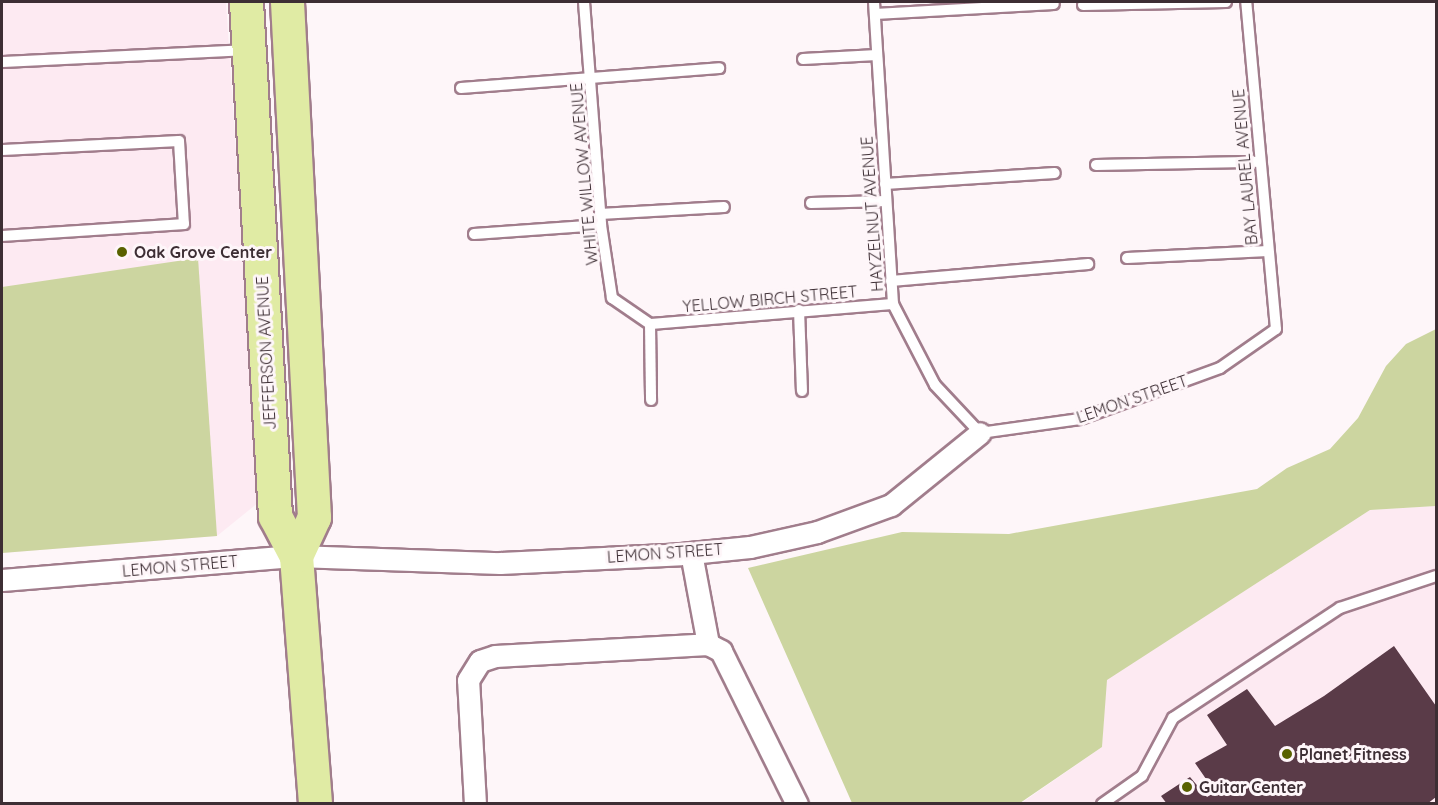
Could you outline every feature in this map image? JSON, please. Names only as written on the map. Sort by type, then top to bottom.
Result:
[{"type":"main road","name":"JEFFERSON AVENUE","points":[[246,2],[275,516],[296,556],[315,804]]},
{"type":"main road","name":"JEFFERSON AVENUE","points":[[287,2],[314,517],[296,556]]},
{"type":"street","name":"LEMON STREET","points":[[2,580],[296,556],[500,562],[691,553],[750,547],[817,532],[891,505],[980,434]]},
{"type":"street","points":[[691,553],[708,644]]},
{"type":"street","points":[[475,804],[468,680],[480,661],[495,656],[708,644],[721,651],[797,804]]},
{"type":"lane","name":"WHITE WILLOW AVENUE","points":[[584,2],[600,220],[612,298],[650,324]]},
{"type":"lane","name":"HAYZELNUT AVENUE","points":[[874,2],[893,304],[935,385],[980,434]]},
{"type":"lane","points":[[1083,5],[1226,2]]},
{"type":"lane","name":"BAY LAUREL AVENUE","points":[[1246,2],[1276,329]]},
{"type":"lane","points":[[874,14],[1054,4]]},
{"type":"lane","points":[[2,62],[249,49]]},
{"type":"lane","points":[[803,59],[877,55]]},
{"type":"lane","points":[[461,88],[719,68]]},
{"type":"lane","points":[[2,150],[180,141],[184,224],[2,236]]},
{"type":"lane","points":[[1096,165],[1259,162]]},
{"type":"lane","points":[[885,184],[1055,172]]},
{"type":"lane","points":[[811,203],[886,201]]},
{"type":"lane","points":[[474,234],[724,207]]},
{"type":"lane","points":[[1127,258],[1268,251]]},
{"type":"lane","points":[[891,281],[1088,264]]},
{"type":"lane","name":"YELLOW BIRCH STREET","points":[[650,324],[893,304]]},
{"type":"lane","points":[[799,310],[802,391]]},
{"type":"lane","points":[[650,324],[651,400]]},
{"type":"lane","name":"LEMON STREET","points":[[980,434],[1080,419],[1220,368],[1276,329]]},
{"type":"lane","points":[[1102,804],[1142,776],[1173,718],[1340,608],[1437,576]]},
{"type":"shaded area","name":"Oak Grove Center","points":[[2,2],[226,2],[259,502],[217,536],[2,553]]},
{"type":"shaded area","points":[[1436,506],[1436,803],[1020,804],[1102,747],[1106,680],[1370,510]]},
{"type":"green space","points":[[198,258],[217,536],[2,553],[2,287]]},
{"type":"green space","points":[[1436,329],[1436,506],[1370,510],[1107,680],[1102,747],[1020,803],[852,803],[748,568],[902,532],[1009,534],[1257,489],[1287,468],[1330,449],[1358,418],[1386,366],[1406,344]]},
{"type":"building","points":[[1394,646],[1436,706],[1436,797],[1427,804],[1167,804],[1161,796],[1190,777],[1207,797],[1215,792],[1195,763],[1227,745],[1207,715],[1247,689],[1275,726],[1324,696]]},
{"type":"place","name":"Oak Grove Center","points":[[122,252]]},
{"type":"place","name":"Planet Fitness","points":[[1287,754]]},
{"type":"place","name":"Guitar Center","points":[[1187,787]]}]
